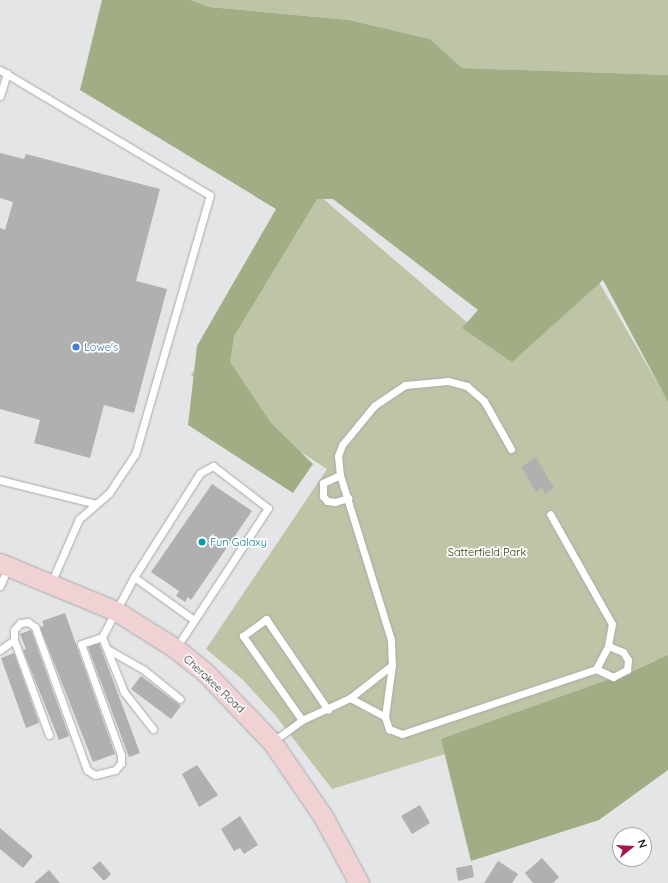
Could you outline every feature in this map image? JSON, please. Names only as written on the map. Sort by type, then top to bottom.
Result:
[{"type":"main road","name":"Cherokee Road","points":[[4,565],[51,583],[116,611],[175,648],[227,693],[272,742],[324,818],[359,883]]},
{"type":"lane","points":[[0,96],[3,71],[210,194],[135,454],[109,493],[79,519],[51,583]]},
{"type":"lane","points":[[511,449],[484,401],[467,386],[448,381],[405,385],[374,406],[342,445],[338,456],[340,475],[391,640],[392,665],[384,717],[389,728],[402,734],[596,669],[613,677],[627,670],[628,660],[624,652],[608,646]]},
{"type":"lane","points":[[49,736],[14,640],[14,630],[20,623],[28,622],[34,626],[86,770],[102,775],[115,770],[121,763],[121,755],[81,644],[102,637],[134,577],[200,473],[213,466],[268,508],[175,648]]},
{"type":"lane","points":[[340,475],[323,483],[323,496],[327,501],[335,502],[348,498]]},
{"type":"lane","points":[[0,480],[96,504]]},
{"type":"lane","points":[[550,514],[612,624],[608,646],[596,669]]},
{"type":"lane","points":[[0,586],[4,565]]},
{"type":"lane","points":[[134,577],[194,620]]},
{"type":"lane","points":[[302,720],[243,636],[266,619],[328,710]]},
{"type":"lane","points":[[102,637],[110,650],[124,692],[153,729]]},
{"type":"lane","points":[[0,650],[14,640]]},
{"type":"lane","points":[[110,650],[144,670],[180,699]]},
{"type":"lane","points":[[272,742],[302,720],[328,710],[350,698],[392,665]]},
{"type":"lane","points":[[350,698],[384,717]]},
{"type":"green space","points":[[102,0],[191,0],[209,7],[349,20],[430,39],[462,68],[668,75],[668,402],[603,280],[512,362],[462,328],[478,310],[333,199],[317,199],[234,336],[230,362],[271,423],[313,464],[293,493],[188,425],[197,346],[276,209],[80,90]]},
{"type":"green space","points":[[191,0],[668,0],[668,75],[462,68],[430,39],[349,20],[209,7]]},
{"type":"green space","name":"Satterfield Park","points":[[313,190],[497,348],[586,260],[668,401],[668,685],[332,789],[275,715],[242,679],[206,649],[327,469],[215,396],[191,375]]},
{"type":"green space","points":[[668,655],[668,770],[599,820],[471,861],[441,739],[636,670]]},
{"type":"building","name":"Lowe's","points":[[0,153],[24,159],[26,154],[160,189],[136,281],[167,289],[134,413],[104,405],[90,458],[34,443],[40,420],[0,409],[0,228],[5,230],[13,202],[0,198]]},
{"type":"building","points":[[536,457],[554,488],[545,494],[542,488],[536,492],[521,467]]},
{"type":"building","name":"Fun Galaxy","points":[[212,484],[252,511],[191,600],[188,597],[185,602],[176,596],[179,591],[151,572]]},
{"type":"building","points":[[65,613],[115,754],[93,762],[40,627],[44,626],[42,621]]},
{"type":"building","points":[[31,630],[69,736],[59,740],[23,650],[26,649],[20,634]]},
{"type":"building","points":[[99,643],[140,753],[129,757],[88,647]]},
{"type":"building","points":[[14,653],[39,723],[26,728],[1,658]]},
{"type":"building","points":[[141,676],[181,706],[171,719],[131,689]]},
{"type":"building","points":[[197,765],[218,795],[199,807],[182,774]]},
{"type":"building","points":[[420,805],[430,823],[412,834],[401,816]]},
{"type":"building","points":[[240,816],[258,845],[244,854],[240,848],[234,851],[221,829]]},
{"type":"building","points":[[0,828],[33,856],[23,868],[0,849]]},
{"type":"building","points":[[542,858],[559,877],[553,883],[533,883],[525,873]]},
{"type":"building","points":[[100,861],[111,874],[104,881],[92,868]]},
{"type":"building","points":[[498,861],[518,874],[512,883],[484,883]]},
{"type":"building","points":[[472,865],[474,877],[458,881],[456,868]]},
{"type":"building","points":[[49,870],[60,883],[34,883]]},
{"type":"place","name":"Lowe's","points":[[76,347]]},
{"type":"place","name":"Fun Galaxy","points":[[202,542]]}]
